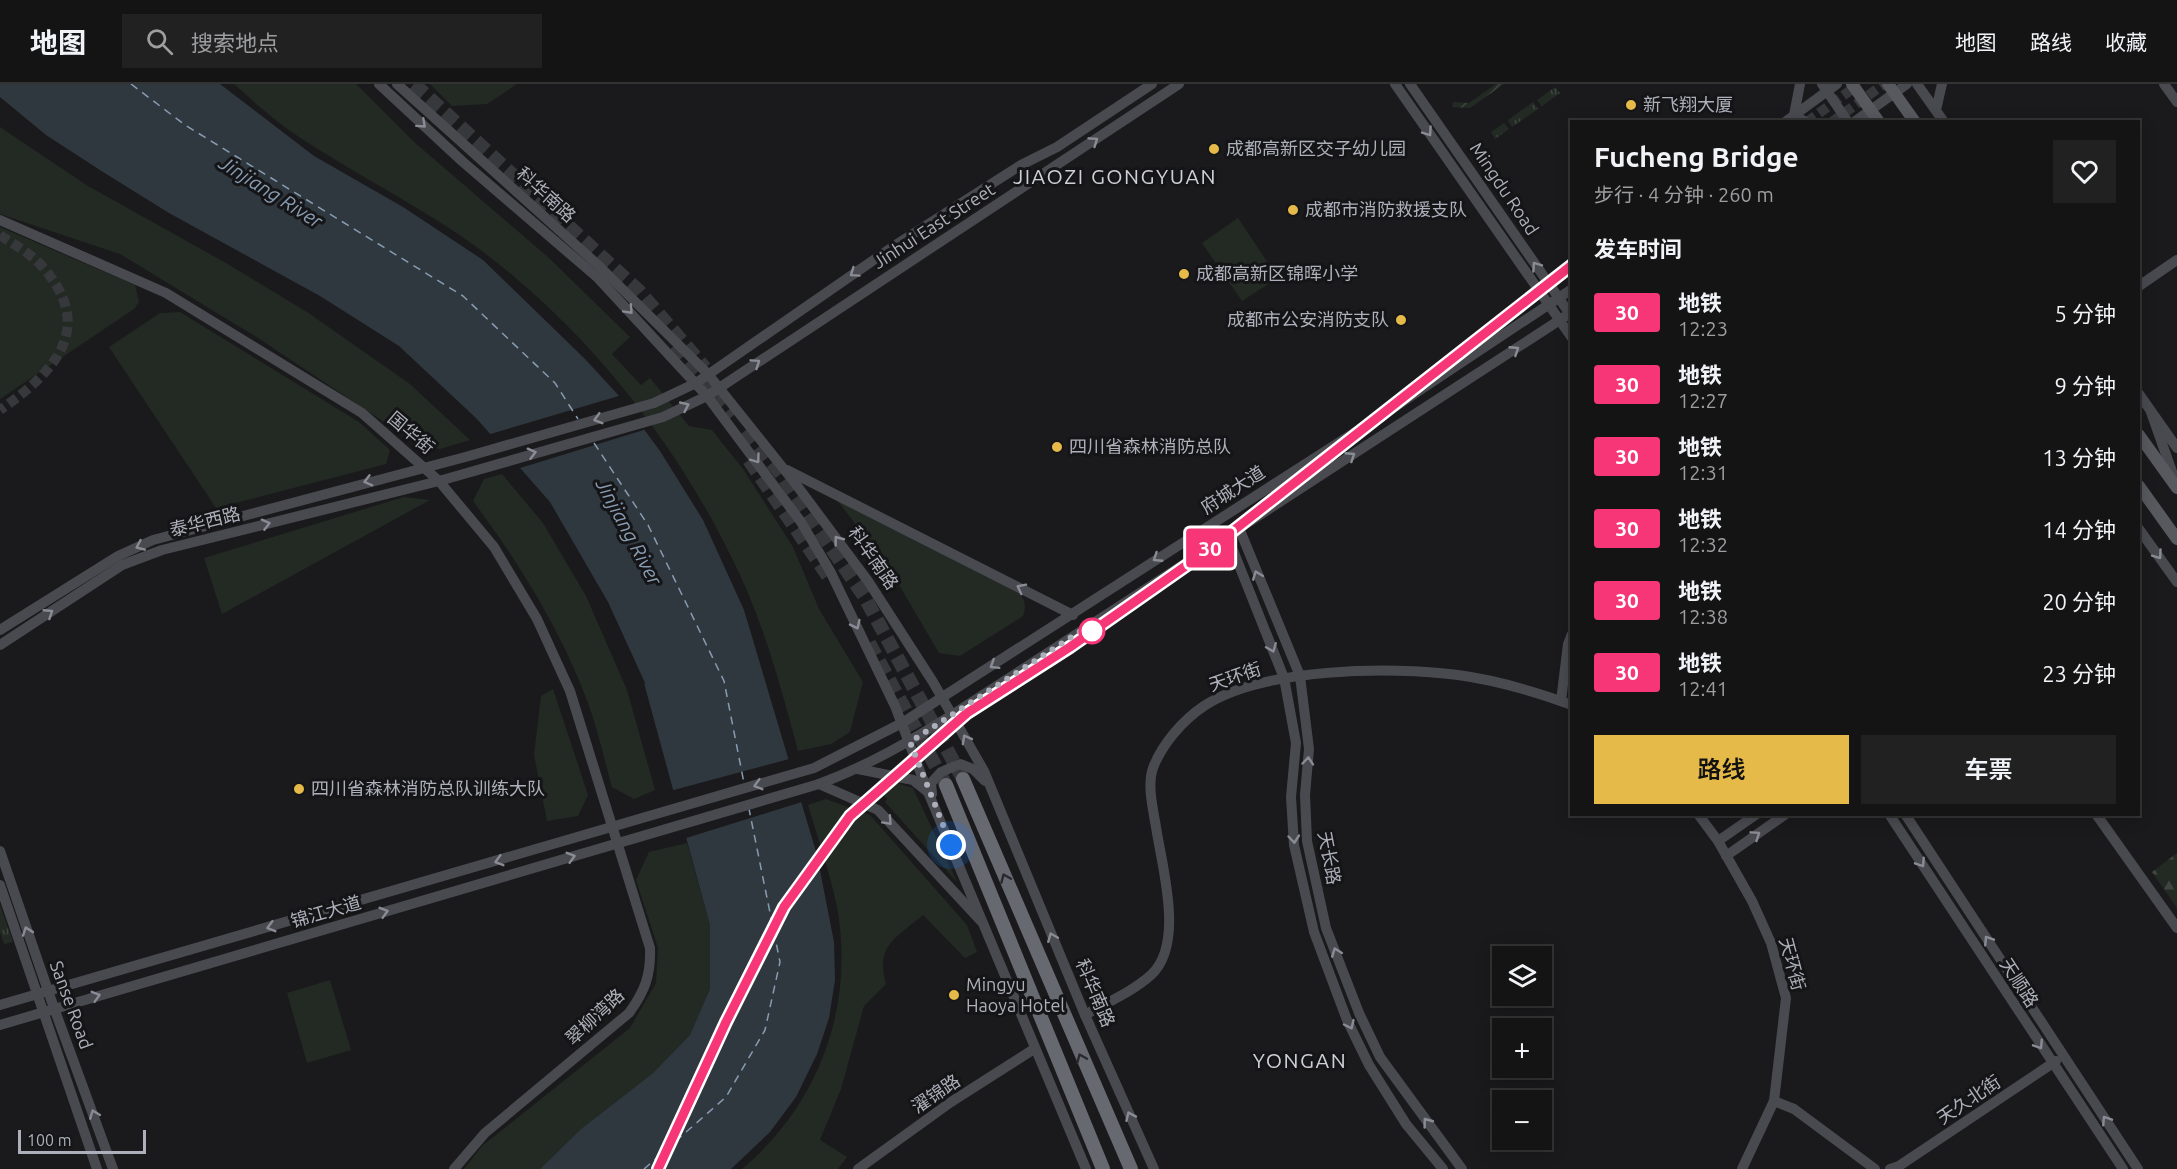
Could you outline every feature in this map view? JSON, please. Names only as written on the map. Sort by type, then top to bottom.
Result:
[{"type":"highway","points":[[963,779],[1131,1169]]},
{"type":"highway","points":[[946,785],[1103,1169]]},
{"type":"main road","points":[[1852,84],[1878,120]]},
{"type":"main road","points":[[1892,88],[1914,120]]},
{"type":"main road","points":[[2140,436],[2177,487]]},
{"type":"main road","points":[[2140,487],[2177,539]]},
{"type":"street","name":"科华南路","points":[[379,84],[463,162],[598,278],[707,396],[801,522],[830,571],[902,723],[933,805],[1086,1169]]},
{"type":"street","name":"科华南路","points":[[397,84],[599,266],[708,374],[868,580],[942,697],[991,788],[1085,1015],[1152,1166]]},
{"type":"street","name":"Jinhui East Street","points":[[654,403],[696,383],[891,248],[984,188],[1057,147],[1152,84]]},
{"type":"street","name":"Jinhui East Street","points":[[663,417],[707,396],[1179,84]]},
{"type":"street","points":[[1395,84],[1550,306],[1569,315]]},
{"type":"street","name":"Mingdu Road","points":[[1410,84],[1569,315]]},
{"type":"street","points":[[1789,118],[1800,84]]},
{"type":"street","points":[[1789,118],[1824,88],[1838,84]]},
{"type":"street","points":[[1857,120],[1871,110],[1892,88],[1907,84]]},
{"type":"street","points":[[1917,84],[1943,120]]},
{"type":"street","points":[[1936,110],[1942,84]]},
{"type":"street","points":[[2164,84],[2177,102]]},
{"type":"street","points":[[1824,88],[1847,120]]},
{"type":"street","points":[[984,188],[995,197],[994,206]]},
{"type":"street","name":"国华街","points":[[0,220],[166,293],[362,413],[439,481],[494,547],[545,636],[570,691],[617,843]]},
{"type":"street","points":[[2140,285],[2177,260]]},
{"type":"street","points":[[1559,298],[1570,284]]},
{"type":"street","name":"府城大道","points":[[656,815],[814,768],[902,723],[1073,615],[1550,306],[1570,290]]},
{"type":"street","name":"府城大道","points":[[661,830],[858,770],[910,742],[1569,315]]},
{"type":"street","points":[[2140,396],[2177,448]]},
{"type":"street","name":"泰华西路","points":[[0,630],[118,555],[153,540],[468,456],[654,403]]},
{"type":"street","points":[[2151,412],[2177,487]]},
{"type":"street","name":"泰华西路","points":[[0,645],[122,566],[152,554],[439,481],[663,417]]},
{"type":"street","points":[[783,468],[1073,615]]},
{"type":"street","name":"天长路","points":[[1239,528],[1300,676],[1309,749],[1305,795],[1307,841],[1326,928],[1359,1013],[1380,1057],[1462,1169]]},
{"type":"street","points":[[2140,530],[2177,582]]},
{"type":"street","name":"天长路","points":[[1227,535],[1284,678],[1296,742],[1291,797],[1294,845],[1314,932],[1347,1020],[1369,1065],[1406,1124],[1443,1169]]},
{"type":"street","points":[[1567,703],[1570,639]]},
{"type":"street","name":"天环街","points":[[1085,1015],[1152,974],[1165,953],[1170,932],[1151,787],[1152,770],[1165,746],[1184,723],[1204,706],[1230,693],[1284,678],[1378,670],[1458,675],[1567,703]]},
{"type":"street","points":[[933,805],[931,783],[941,772],[960,764],[973,769],[991,788]]},
{"type":"street","points":[[858,770],[913,780],[928,792]]},
{"type":"street","points":[[819,783],[878,810],[986,927]]},
{"type":"street","name":"锦江大道","points":[[0,1005],[656,815]]},
{"type":"street","name":"天环街","points":[[1699,816],[1718,841],[1752,901],[1771,943],[1786,998],[1774,1101],[1742,1169]]},
{"type":"street","points":[[1718,841],[1754,816]]},
{"type":"street","points":[[1726,856],[1783,816]]},
{"type":"street","name":"天顺路","points":[[1890,816],[2123,1169]]},
{"type":"street","name":"天顺路","points":[[1906,816],[2138,1169]]},
{"type":"street","points":[[2097,816],[2177,928]]},
{"type":"street","name":"锦江大道","points":[[0,1024],[661,830]]},
{"type":"street","name":"翠柳湾路","points":[[454,1169],[485,1132],[629,1013],[644,993],[651,971],[650,948],[617,843]]},
{"type":"street","name":"Sanse Road","points":[[0,851],[43,993]]},
{"type":"street","name":"Sanse Road","points":[[0,885],[113,1169]]},
{"type":"street","name":"Sanse Road","points":[[49,1010],[97,1169]]},
{"type":"street","name":"濯锦路","points":[[858,1169],[951,1102],[1034,1049]]},
{"type":"street","name":"天久北街","points":[[1890,1169],[1899,1166],[2064,1056]]},
{"type":"street","points":[[1774,1101],[1794,1109],[1875,1169]]},
{"type":"street","points":[[1077,1149],[1093,1169]]},
{"type":"green space","points":[[234,84],[356,84],[413,141],[549,258],[630,337],[612,354],[641,385],[650,378],[689,426],[712,430],[743,469],[793,547],[819,609],[863,682],[850,732],[831,744],[798,751],[766,639],[740,575],[717,529],[691,483],[662,439],[597,357],[561,319],[482,251],[286,128]]},
{"type":"green space","points":[[430,84],[517,84],[487,104],[452,106]]},
{"type":"green space","points":[[1496,84],[1504,84],[1470,108],[1452,107],[1453,102],[1469,103]]},
{"type":"green space","points":[[1555,87],[1560,93],[1542,106],[1537,100]]},
{"type":"green space","points":[[1533,102],[1538,109],[1512,127],[1508,120]]},
{"type":"green space","points":[[1504,123],[1509,129],[1495,139],[1491,132]]},
{"type":"green space","points":[[0,127],[88,186],[226,263],[307,312],[410,384],[470,440],[440,449],[417,444],[258,338],[120,254],[0,214]]},
{"type":"green space","points":[[1238,218],[1278,278],[1242,301],[1202,243]]},
{"type":"green space","points":[[0,227],[135,285],[139,302],[134,309],[0,399]]},
{"type":"green space","points":[[180,312],[359,422],[390,450],[386,464],[216,508],[109,347],[160,313]]},
{"type":"green space","points":[[502,474],[543,523],[586,596],[627,690],[655,790],[634,799],[612,787],[592,713],[565,649],[538,598],[507,548],[473,501],[484,479]]},
{"type":"green space","points":[[404,497],[430,500],[222,614],[204,558]]},
{"type":"green space","points":[[837,500],[1016,590],[1024,602],[1023,616],[960,656],[939,653],[889,568]]},
{"type":"green space","points":[[553,689],[588,795],[578,816],[547,821],[534,755],[541,696]]},
{"type":"green space","points":[[890,781],[913,788],[957,882],[885,802],[887,799],[881,792]]},
{"type":"green space","points":[[826,799],[870,815],[967,925],[977,952],[965,958],[923,915],[897,937],[890,944],[883,960],[886,984],[864,1006],[841,1089],[820,1140],[847,1157],[838,1169],[742,1169],[769,1143],[792,1115],[811,1084],[825,1051],[835,1017],[841,981],[841,944],[837,907],[808,805]]},
{"type":"green space","points":[[687,843],[710,925],[710,990],[690,1035],[653,1073],[581,1129],[540,1169],[464,1169],[482,1146],[630,1028],[656,983],[658,948],[636,880],[649,852]]},
{"type":"green space","points":[[2177,853],[2177,908],[2152,872]]},
{"type":"green space","points":[[0,905],[13,942],[4,944],[0,932]]},
{"type":"green space","points":[[330,980],[351,1050],[307,1063],[287,993]]},
{"type":"water","name":"Jinjiang River","points":[[0,84],[220,84],[314,156],[403,207],[483,260],[585,359],[620,397],[660,451],[703,520],[744,610],[817,855],[834,942],[835,980],[829,1018],[817,1054],[796,1097],[770,1132],[731,1169],[540,1169],[581,1129],[653,1073],[690,1035],[710,989],[710,925],[644,683],[646,685],[608,602],[550,502],[477,419],[399,346],[320,296],[169,213],[46,135],[0,97]]},
{"type":"pier","points":[[622,395],[647,429],[517,469],[487,435]]},
{"type":"pier","points":[[793,758],[805,801],[683,839],[670,791]]},
{"type":"ferry route","points":[[131,84],[185,125],[463,296],[555,383],[578,419]]},
{"type":"ferry route","points":[[594,443],[648,525],[724,681],[744,783]]},
{"type":"ferry route","points":[[644,1169],[726,1097],[765,1030],[780,962],[749,809]]},
{"type":"tunnel","points":[[414,84],[639,291],[705,368]]},
{"type":"tunnel","points":[[1810,120],[1859,84]]},
{"type":"tunnel","points":[[1835,120],[1884,84]]},
{"type":"tunnel","points":[[0,235],[37,261],[58,287],[66,308],[67,328],[63,346],[52,363],[38,380],[0,410]]},
{"type":"tunnel","points":[[674,346],[734,415]]},
{"type":"tunnel","points":[[746,430],[781,474],[864,596],[963,779]]},
{"type":"tunnel","points":[[749,460],[828,576]]},
{"type":"tunnel","points":[[869,643],[946,785]]},
{"type":"metro line","name":"30","points":[[658,1169],[726,1022],[784,907],[850,816],[967,713],[1070,647],[1210,549],[1570,266]]},
{"type":"place","name":"新飞翔大厦","points":[[1631,105]]},
{"type":"place","name":"成都高新区交子幼儿园","points":[[1214,149]]},
{"type":"place","name":"成都市消防救援支队","points":[[1293,210]]},
{"type":"place","name":"成都高新区锦晖小学","points":[[1184,274]]},
{"type":"place","name":"成都市公安消防支队","points":[[1401,320]]},
{"type":"place","name":"四川省森林消防总队","points":[[1057,447]]},
{"type":"place","name":"四川省森林消防总队训练大队","points":[[299,789]]},
{"type":"place","name":"Mingyu Haoya Hotel","points":[[954,995]]},
{"type":"district","name":"JIAOZI GONGYUAN","points":[[1115,177]]},
{"type":"district","name":"YONGAN","points":[[1300,1061]]},
{"type":"route","points":[[951,845],[910,742],[1090,625],[1092,631]]}]
